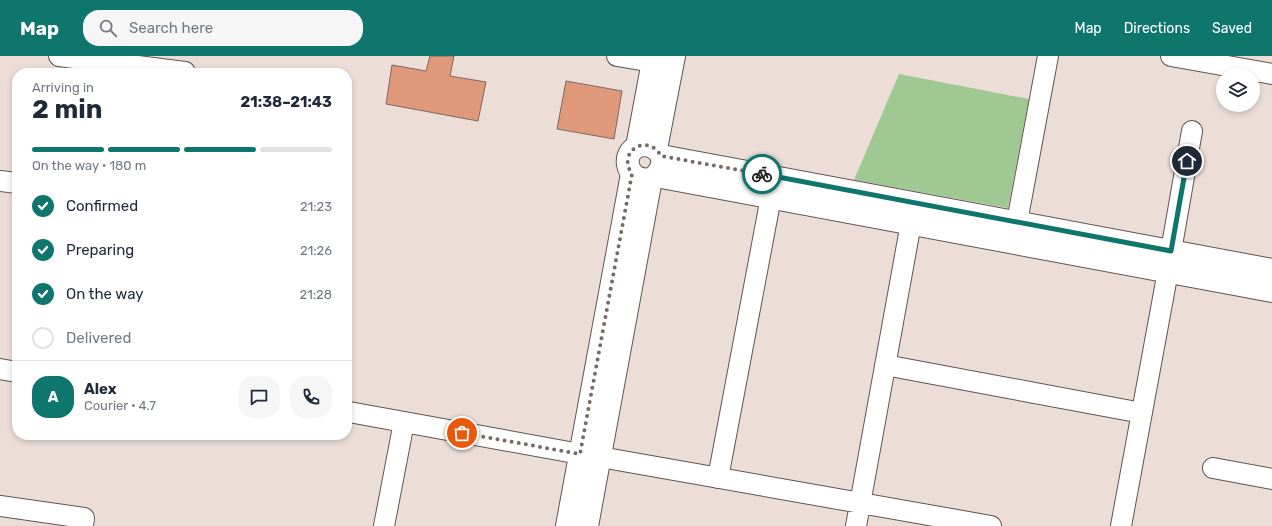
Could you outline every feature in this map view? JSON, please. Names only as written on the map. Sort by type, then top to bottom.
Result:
[{"type":"street","points":[[59,56],[186,67]]},
{"type":"street","points":[[617,56],[653,59],[649,163]]},
{"type":"street","points":[[567,526],[590,456],[649,163],[674,56]]},
{"type":"street","points":[[1017,222],[1048,56]]},
{"type":"street","points":[[1171,56],[1272,74]]},
{"type":"street","points":[[1121,526],[1192,131]]},
{"type":"street","points":[[649,163],[771,197],[911,224],[1169,261],[1272,270]]},
{"type":"street","points":[[649,163],[1017,222],[1169,261],[1272,291]]},
{"type":"street","points":[[0,181],[12,182]]},
{"type":"street","points":[[718,478],[771,197]]},
{"type":"street","points":[[856,526],[911,224]]},
{"type":"street","points":[[885,365],[1142,413]]},
{"type":"street","points":[[0,369],[12,371]]},
{"type":"street","points":[[352,413],[590,456],[860,502],[949,522],[990,526]]},
{"type":"street","points":[[384,526],[404,422]]},
{"type":"street","points":[[587,526],[590,456]]},
{"type":"street","points":[[1213,468],[1272,479]]},
{"type":"street","points":[[0,506],[84,518],[83,526]]},
{"type":"green space","points":[[899,74],[1029,99],[1008,208],[854,180]]},
{"type":"building","points":[[430,56],[454,56],[450,76],[486,82],[478,121],[386,104],[392,65],[426,71]]},
{"type":"building","points":[[566,81],[622,91],[614,139],[557,129]]},
{"type":"way so far","points":[[462,433],[580,454],[632,174],[629,170],[628,159],[629,154],[633,150],[642,145],[647,145],[656,149],[661,156],[762,174]]},
{"type":"route","points":[[762,174],[1171,251],[1187,161]]}]
